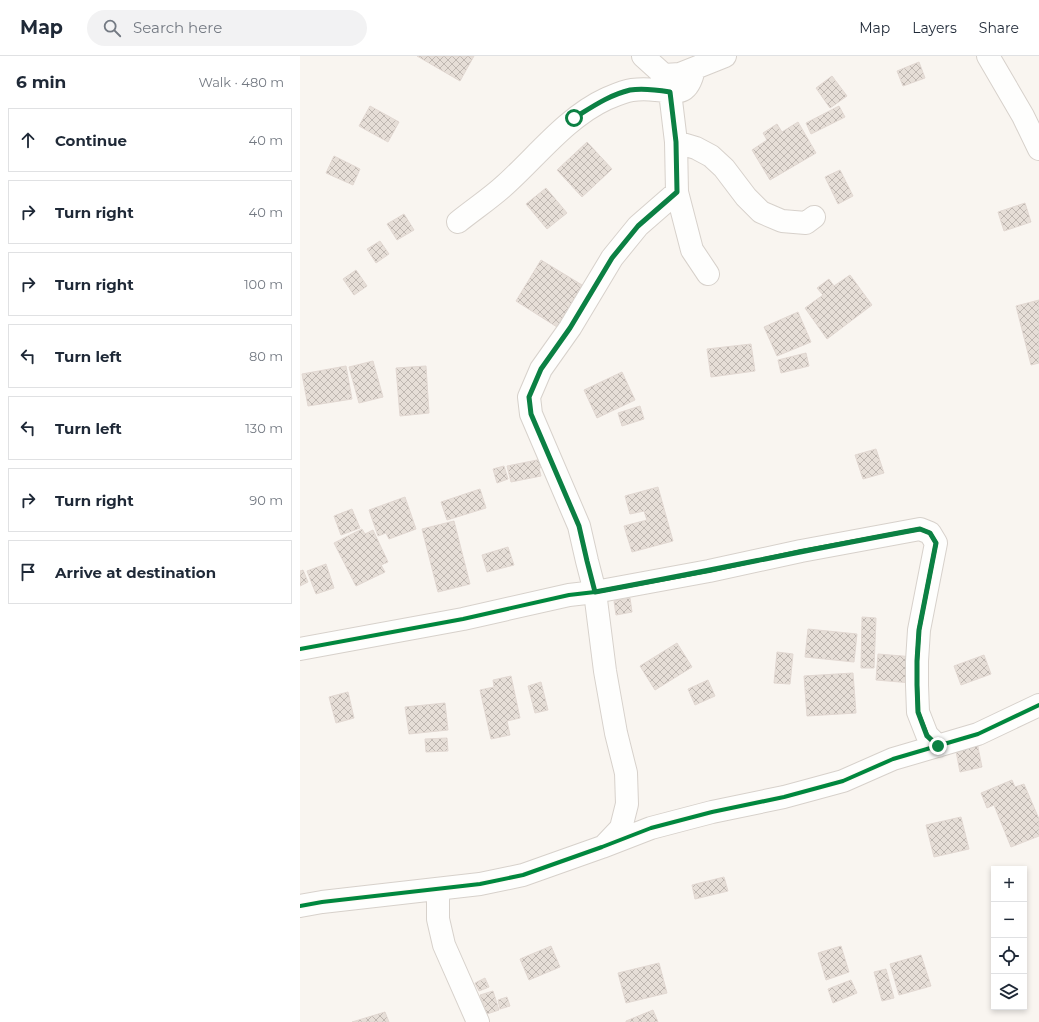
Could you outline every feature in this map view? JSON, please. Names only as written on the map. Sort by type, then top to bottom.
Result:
[{"type":"street","points":[[643,56],[664,75],[680,74],[725,56]]},
{"type":"street","points":[[988,56],[1023,116],[1039,149]]},
{"type":"street","points":[[458,222],[505,185],[574,118],[605,99],[631,90],[656,90],[670,92],[681,91],[688,86],[694,69]]},
{"type":"street","points":[[670,92],[676,142],[677,192],[692,250],[708,274]]},
{"type":"street","points":[[676,142],[696,148],[715,160],[724,168],[746,197],[761,212],[782,221],[806,223],[814,217]]},
{"type":"street","points":[[602,847],[621,828],[627,804],[626,772],[616,733],[605,671],[595,592],[579,526],[531,414],[529,397],[541,369],[570,328],[612,258],[638,226],[677,192]]},
{"type":"street","points":[[300,649],[463,619],[569,595],[595,592],[708,571],[801,551],[920,529],[930,533],[936,543],[919,630],[917,661],[918,712],[927,736],[938,746]]},
{"type":"street","points":[[300,906],[322,902],[438,890],[480,884],[523,875],[651,828],[712,812],[784,797],[843,781],[893,759],[978,734],[1039,705]]},
{"type":"street","points":[[438,890],[438,919],[444,946],[478,1022]]},
{"type":"building","points":[[417,56],[474,56],[460,81]]},
{"type":"building","points":[[919,62],[925,78],[903,86],[897,71]]},
{"type":"building","points":[[832,76],[847,96],[830,108],[816,88]]},
{"type":"building","points":[[370,106],[399,122],[388,142],[359,126]]},
{"type":"building","points":[[839,106],[845,117],[811,134],[806,123]]},
{"type":"building","points":[[798,122],[816,153],[770,180],[752,150],[767,140],[763,133],[777,124],[782,132]]},
{"type":"building","points":[[587,142],[612,169],[582,197],[557,170]]},
{"type":"building","points":[[334,156],[360,169],[353,185],[326,173]]},
{"type":"building","points":[[840,170],[853,196],[838,204],[825,177]]},
{"type":"building","points":[[546,188],[567,213],[547,229],[526,204]]},
{"type":"building","points":[[1025,203],[1031,222],[1004,231],[998,212]]},
{"type":"building","points":[[404,214],[414,230],[397,240],[387,224]]},
{"type":"building","points":[[380,241],[389,254],[376,263],[367,249]]},
{"type":"building","points":[[541,260],[582,285],[557,327],[516,301]]},
{"type":"building","points":[[356,270],[367,286],[354,295],[343,279]]},
{"type":"building","points":[[850,275],[872,305],[827,339],[805,308],[823,295],[817,288],[829,279],[834,286]]},
{"type":"building","points":[[1039,300],[1039,363],[1031,365],[1016,306]]},
{"type":"building","points":[[798,312],[811,342],[777,356],[764,327]]},
{"type":"building","points":[[751,344],[755,371],[711,377],[707,349]]},
{"type":"building","points":[[806,353],[809,366],[781,373],[778,360]]},
{"type":"building","points":[[373,361],[383,397],[359,403],[349,367]]},
{"type":"building","points":[[346,366],[352,399],[308,406],[302,374]]},
{"type":"building","points":[[426,366],[429,413],[400,416],[396,368]]},
{"type":"building","points":[[622,372],[635,400],[597,418],[584,390]]},
{"type":"building","points":[[640,406],[644,419],[622,426],[618,413]]},
{"type":"building","points":[[876,449],[884,473],[863,479],[855,455]]},
{"type":"building","points":[[542,459],[544,467],[539,468],[541,476],[511,482],[507,466]]},
{"type":"building","points":[[504,466],[508,479],[497,483],[493,469]]},
{"type":"building","points":[[658,487],[673,541],[632,552],[624,526],[647,520],[644,511],[630,514],[625,496]]},
{"type":"building","points":[[480,489],[486,508],[447,520],[441,502]]},
{"type":"building","points":[[405,497],[416,529],[389,539],[386,533],[378,536],[369,510]]},
{"type":"building","points":[[352,509],[360,528],[341,535],[334,516]]},
{"type":"building","points":[[454,521],[470,584],[438,592],[422,529]]},
{"type":"building","points":[[362,529],[365,534],[373,530],[388,562],[381,565],[385,572],[356,586],[334,543]]},
{"type":"building","points":[[508,547],[514,565],[487,572],[482,555]]},
{"type":"building","points":[[326,564],[334,588],[316,594],[307,571]]},
{"type":"building","points":[[303,570],[308,582],[300,586],[300,571]]},
{"type":"building","points":[[630,598],[632,612],[616,615],[614,601]]},
{"type":"building","points":[[862,617],[876,618],[874,668],[861,668]]},
{"type":"building","points":[[808,629],[857,634],[854,662],[805,657]]},
{"type":"building","points":[[677,643],[692,667],[655,690],[640,666]]},
{"type":"building","points":[[777,652],[793,654],[790,684],[774,683]]},
{"type":"building","points":[[878,654],[914,657],[912,683],[876,680]]},
{"type":"building","points":[[984,655],[991,674],[961,685],[954,666]]},
{"type":"building","points":[[853,673],[856,713],[807,716],[804,676]]},
{"type":"building","points":[[511,676],[520,718],[507,721],[510,735],[491,739],[480,690],[494,687],[493,680]]},
{"type":"building","points":[[708,680],[715,696],[695,705],[688,689]]},
{"type":"building","points":[[541,682],[548,710],[535,713],[528,686]]},
{"type":"building","points":[[348,692],[354,718],[336,723],[329,697]]},
{"type":"building","points":[[445,703],[448,730],[409,734],[405,707]]},
{"type":"building","points":[[447,738],[448,751],[426,752],[425,739]]},
{"type":"building","points":[[977,742],[982,767],[960,772],[955,746]]},
{"type":"building","points":[[1012,780],[1015,787],[1024,784],[1039,819],[1039,836],[1011,847],[994,805],[987,808],[981,793]]},
{"type":"building","points":[[961,817],[969,849],[934,857],[926,825]]},
{"type":"building","points":[[724,877],[728,891],[695,899],[692,885]]},
{"type":"building","points":[[551,946],[560,967],[529,980],[520,959]]},
{"type":"building","points":[[841,946],[849,972],[826,980],[818,953]]},
{"type":"building","points":[[921,955],[931,986],[899,995],[890,964]]},
{"type":"building","points":[[659,963],[667,993],[626,1003],[618,973]]},
{"type":"building","points":[[886,969],[894,998],[882,1001],[874,972]]},
{"type":"building","points":[[485,978],[489,987],[479,991],[475,983]]},
{"type":"building","points":[[851,980],[857,993],[833,1003],[828,989]]},
{"type":"building","points":[[493,991],[499,1010],[487,1014],[480,995]]},
{"type":"building","points":[[507,997],[510,1006],[500,1009],[498,1000]]},
{"type":"building","points":[[653,1010],[658,1022],[626,1022],[626,1021]]},
{"type":"building","points":[[385,1012],[389,1022],[352,1022]]},
{"type":"cycle path","points":[[300,649],[463,619],[569,595],[595,592],[709,571],[801,551],[920,529],[930,533],[936,543],[919,630],[917,661],[918,712],[927,735],[938,746]]},
{"type":"cycle path","points":[[300,906],[322,902],[480,884],[523,875],[651,828],[712,812],[784,797],[843,781],[893,759],[978,734],[1039,705]]},
{"type":"route","points":[[574,118],[605,99],[631,90],[656,90],[670,92],[676,142],[677,192],[638,226],[612,258],[570,328],[541,369],[529,397],[531,414],[579,526],[595,592],[920,529],[930,533],[936,543],[919,630],[917,661],[918,712],[927,736],[938,746]]}]
